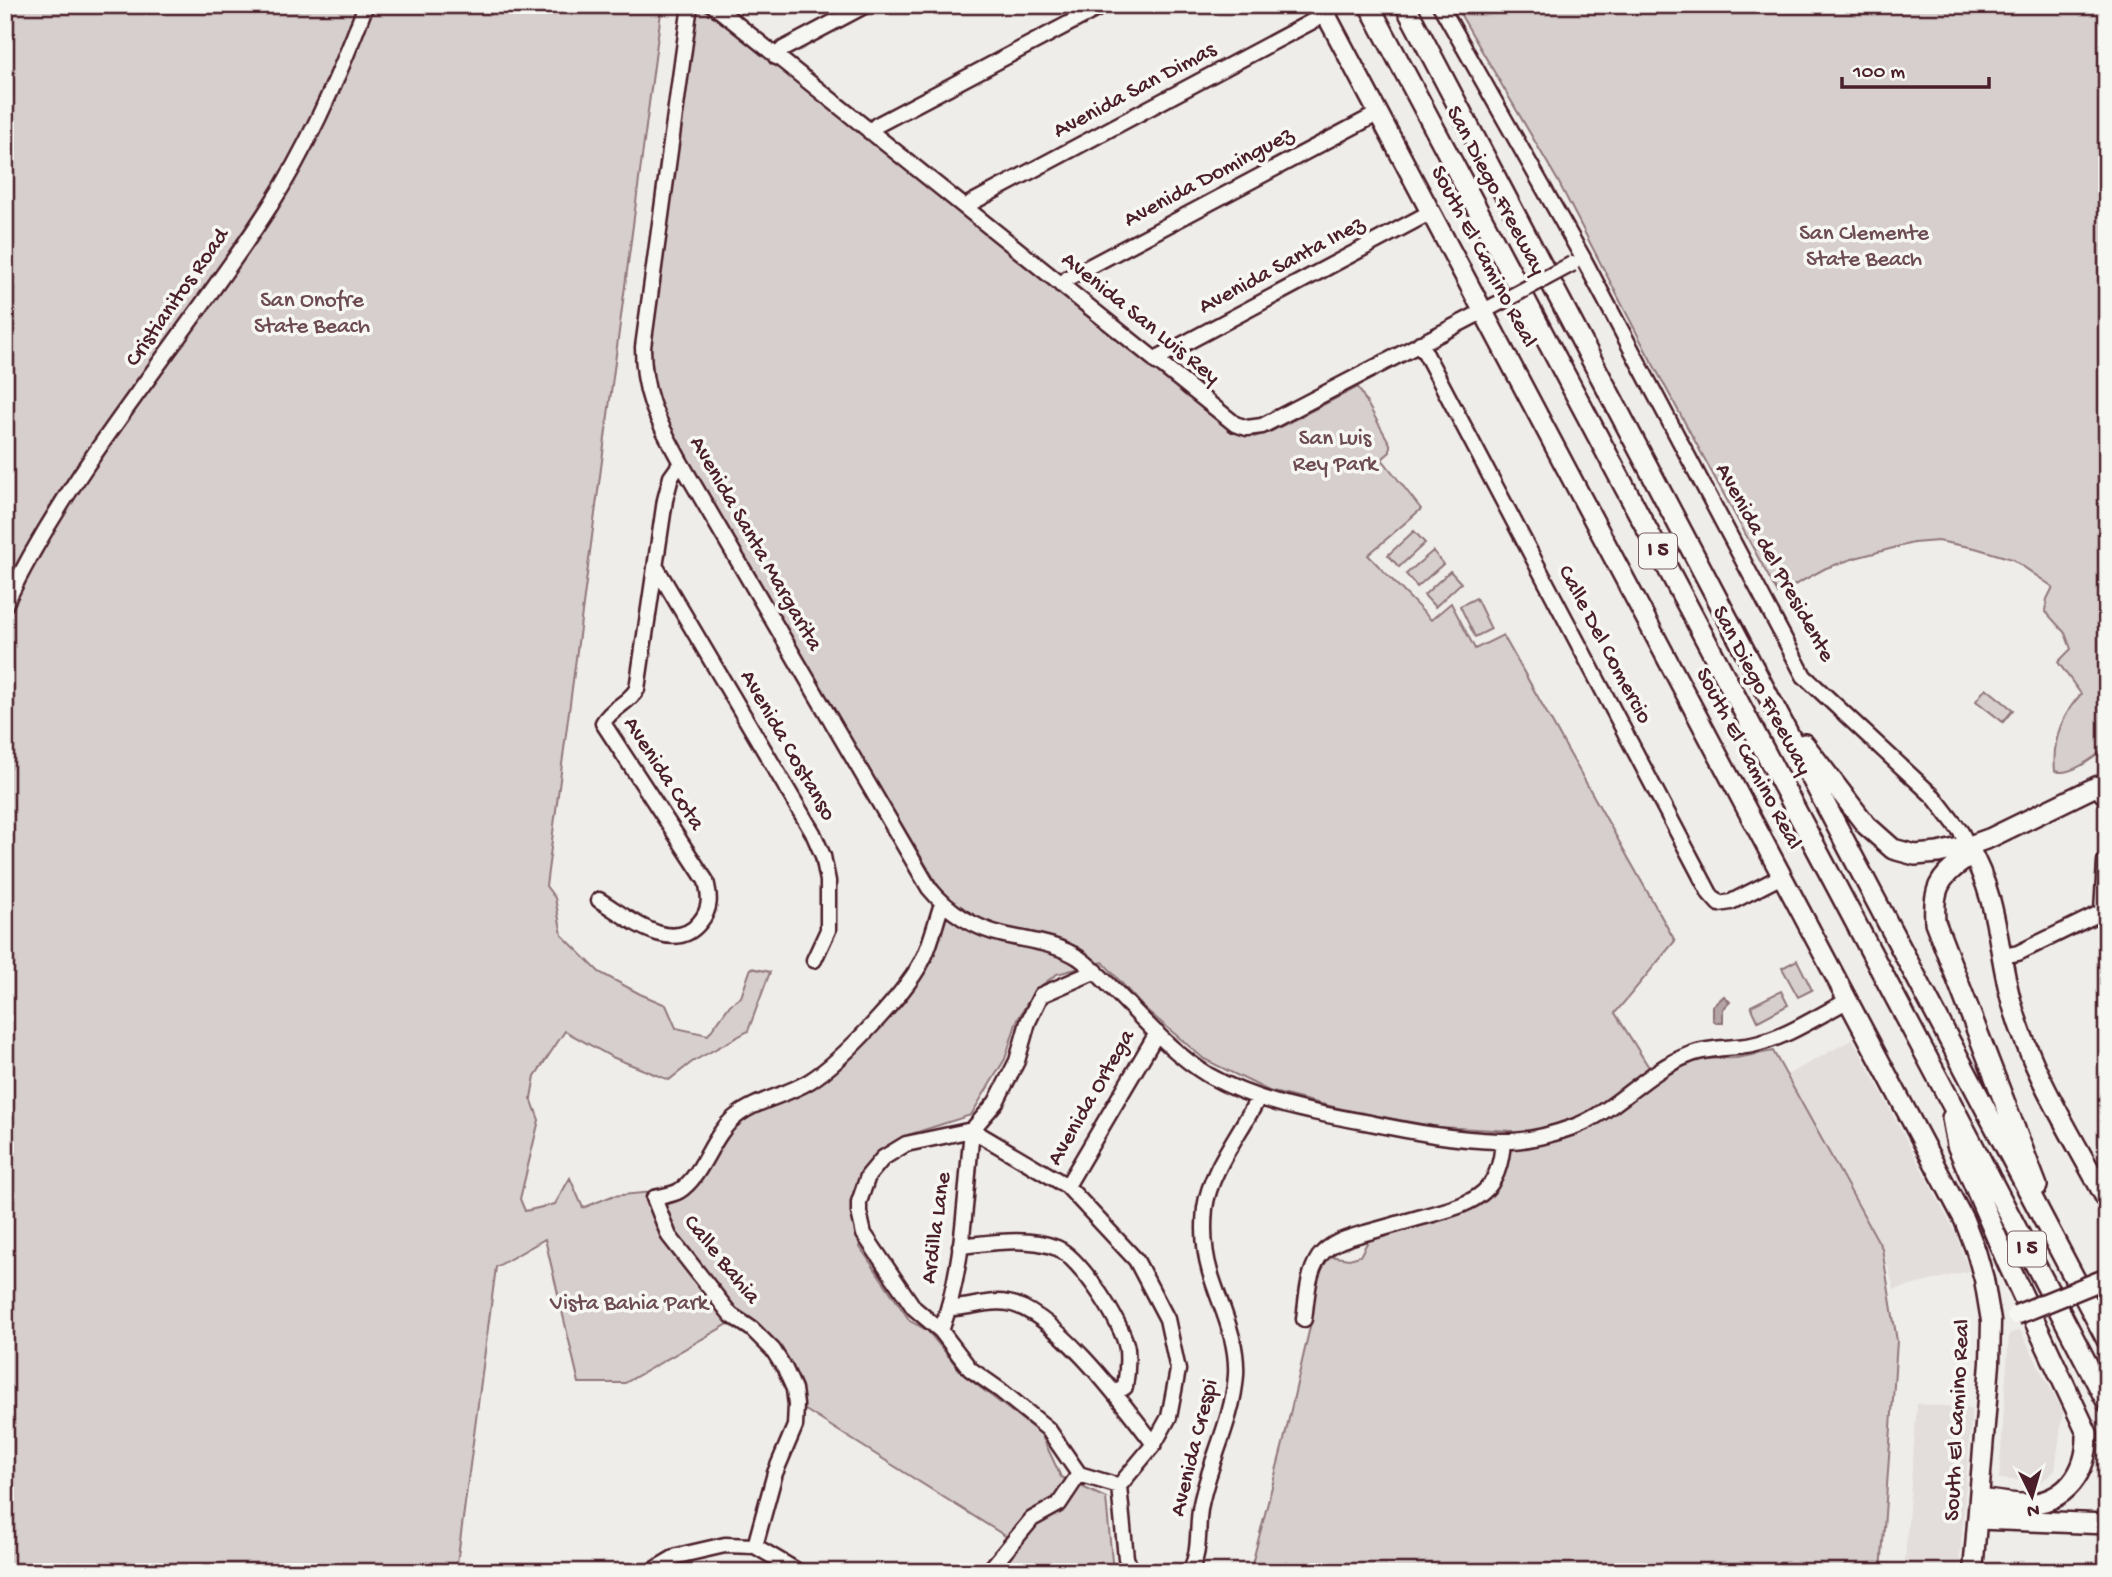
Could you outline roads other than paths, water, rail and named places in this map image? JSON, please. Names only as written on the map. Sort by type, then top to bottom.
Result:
[{"type":"highway","name":"San Diego Freeway","points":[[1369,5],[2107,1402]]},
{"type":"highway","name":"San Diego Freeway","points":[[1405,5],[2107,1340]]},
{"type":"highway","points":[[1772,702],[1866,825],[1893,849],[1915,855],[1968,846],[1964,860],[1948,871],[1937,889],[1934,903],[1935,922],[2069,1270]]},
{"type":"highway","points":[[1948,1097],[1957,1145],[2008,1264],[2087,1433],[2088,1452],[2080,1473],[2065,1490],[2052,1498],[2025,1504],[1980,1499]]},
{"type":"highway","points":[[1978,1519],[2107,1524]]},
{"type":"main road","name":"South El Camino Real","points":[[1324,10],[1964,1220],[1976,1251],[1991,1321],[1973,1572]]},
{"type":"main road","points":[[1968,846],[2103,787]]},
{"type":"main road","name":"Avenida del Presidente","points":[[1968,846],[1986,883],[1994,909],[2012,1003],[2026,1047],[2107,1201]]},
{"type":"main road","points":[[2106,914],[2107,862]]},
{"type":"main road","points":[[1991,1321],[2016,1315],[2107,1278]]},
{"type":"street","name":"Cristianitos Road","points":[[5,605],[46,529],[118,421],[237,256],[288,177],[331,91],[366,5]]},
{"type":"street","name":"Avenida Santa Margarita","points":[[690,5],[643,347],[643,373],[648,397],[681,463],[929,888],[942,904],[970,922],[1000,934],[1055,946],[1079,958],[1096,971],[1178,1054],[1209,1075],[1258,1098],[1316,1113],[1435,1136],[1503,1141],[1552,1134],[1575,1126],[1617,1103],[1650,1075],[1690,1054],[1752,1045],[1782,1036],[1847,1001]]},
{"type":"street","name":"Avenida San Luis Rey","points":[[713,5],[1156,362],[1235,424],[1247,428],[1262,426],[1578,261]]},
{"type":"street","points":[[776,57],[783,49],[866,5]]},
{"type":"street","points":[[870,132],[877,125],[1104,5]]},
{"type":"street","name":"Avenida del Presidente","points":[[1440,5],[1804,676],[1934,797],[1961,832],[1968,846]]},
{"type":"street","name":"Avenida San Dimas","points":[[967,209],[971,203],[1324,10]]},
{"type":"street","name":"Avenida Dominguez","points":[[1061,285],[1068,278],[1379,113]]},
{"type":"street","name":"Avenida Santa Inez","points":[[1156,362],[1161,356],[1431,212]]},
{"type":"street","name":"Calle Del Comercio","points":[[1420,343],[1710,894],[1719,904],[1731,902],[1782,876]]},
{"type":"street","name":"Avenida Cota","points":[[598,900],[659,935],[675,937],[690,932],[699,923],[707,910],[710,897],[705,881],[603,723],[608,714],[629,700],[636,689],[664,500],[671,477],[681,463]]},
{"type":"street","name":"Avenida Costanso","points":[[656,567],[813,833],[823,856],[828,881],[828,930],[814,960]]},
{"type":"street","name":"Calle Bahia","points":[[755,1546],[775,1473],[795,1426],[796,1405],[793,1389],[773,1350],[752,1329],[731,1315],[669,1237],[654,1198],[679,1191],[693,1176],[730,1121],[744,1110],[775,1099],[812,1080],[852,1045],[902,991],[925,956],[942,904]]},
{"type":"street","points":[[2003,956],[2018,953],[2106,914]]},
{"type":"street","points":[[1096,971],[1041,995],[1028,1022],[1017,1061],[996,1102],[972,1130],[906,1144],[883,1158],[868,1176],[859,1202],[861,1224],[868,1240],[914,1308],[941,1331],[970,1369],[1048,1429],[1079,1475],[1119,1486]]},
{"type":"street","name":"Avenida Ortega","points":[[1067,1186],[1157,1033]]},
{"type":"street","name":"Avenida Crespi","points":[[1189,1572],[1195,1564],[1200,1507],[1210,1467],[1223,1437],[1236,1374],[1231,1335],[1209,1270],[1204,1237],[1206,1205],[1222,1160],[1258,1098]]},
{"type":"street","points":[[972,1130],[1067,1186],[1136,1260],[1167,1319],[1178,1370],[1169,1417],[1154,1444],[1119,1486],[1126,1558],[1132,1572]]},
{"type":"street","name":"Ardilla Lane","points":[[941,1331],[949,1308],[960,1246],[972,1130]]},
{"type":"street","points":[[1304,1319],[1313,1266],[1328,1247],[1348,1238],[1476,1200],[1493,1182],[1499,1167],[1503,1141]]},
{"type":"street","points":[[960,1246],[1018,1240],[1058,1248],[1075,1262],[1096,1287],[1127,1347],[1125,1387],[1115,1393]]},
{"type":"street","points":[[949,1308],[963,1309],[982,1304],[1008,1303],[1035,1316],[1059,1332],[1115,1393],[1154,1444]]},
{"type":"street","points":[[988,1572],[1032,1519],[1059,1504],[1079,1475]]},
{"type":"street","points":[[650,1572],[677,1556],[725,1545],[755,1546],[799,1572]]},
{"type":"park label","name":"San Clemente State Beach","points":[[1864,247]]},
{"type":"park label","name":"San Onofre State Beach","points":[[312,314]]},
{"type":"park label","name":"San Luis Rey Park","points":[[1335,452]]},
{"type":"park label","name":"Vista Bahia Park","points":[[629,1304]]}]
